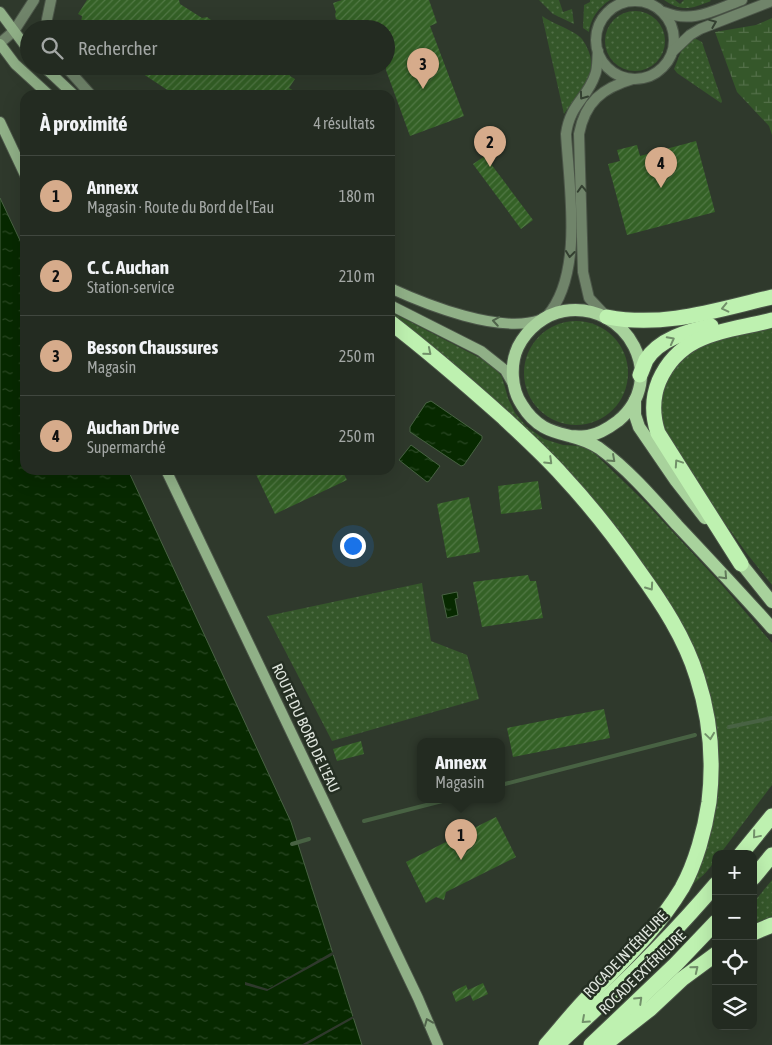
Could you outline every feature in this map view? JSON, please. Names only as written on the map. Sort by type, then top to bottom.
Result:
[{"type":"highway","points":[[607,317],[625,321],[658,321],[772,297]]},
{"type":"highway","points":[[640,375],[646,360],[656,349],[686,332],[772,313]]},
{"type":"highway","points":[[741,564],[658,433],[654,420],[653,405],[656,389],[669,363],[677,353],[690,343],[710,334],[772,320]]},
{"type":"highway","points":[[395,326],[467,385],[526,439],[562,474],[613,534],[656,596],[679,634],[697,676],[706,712],[712,752],[711,788],[706,823],[682,887],[659,920],[631,953],[588,996],[546,1045]]},
{"type":"highway","points":[[744,850],[772,816]]},
{"type":"highway","points":[[757,873],[772,856]]},
{"type":"highway","name":"ROCADE INTÉRIEURE","points":[[557,1045],[643,962],[712,888]]},
{"type":"highway","points":[[757,931],[772,925]]},
{"type":"highway","name":"ROCADE EXTÉRIEURE","points":[[591,1045],[670,970],[712,926]]},
{"type":"highway","points":[[604,1045],[712,957]]},
{"type":"main road","points":[[772,602],[656,454],[639,427],[635,415],[640,375],[638,358],[632,341],[621,328],[607,317],[591,311],[575,310],[558,312],[545,318],[529,331],[518,348],[513,366],[514,386],[521,404],[533,420],[550,431],[591,443],[604,452],[652,497],[772,628]]},
{"type":"main road","points":[[569,436],[590,436],[609,428],[625,415],[636,398]]},
{"type":"street","points":[[21,20],[34,0]]},
{"type":"street","points":[[46,20],[51,0]]},
{"type":"street","points":[[633,79],[621,76],[610,70],[601,60],[598,51],[596,36],[600,24],[606,14],[615,7],[625,2],[637,1],[650,4],[677,17],[691,18],[742,0]]},
{"type":"street","points":[[607,317],[589,298],[583,272],[579,134],[587,110],[597,97],[616,84],[633,79],[647,78],[659,72],[668,62],[674,50],[690,34],[772,1]]},
{"type":"street","points":[[661,10],[673,28],[674,50]]},
{"type":"street","points":[[0,12],[20,39]]},
{"type":"street","points":[[20,22],[14,31],[0,44],[20,69]]},
{"type":"street","points":[[395,290],[446,310],[474,318],[524,324],[545,318],[557,304],[563,289],[570,255],[571,219],[566,134],[571,114],[596,74],[598,51]]},
{"type":"street","points":[[27,75],[44,90]]},
{"type":"street","points":[[53,75],[69,90]]},
{"type":"street","points":[[73,75],[87,90]]},
{"type":"street","points":[[0,122],[20,164]]},
{"type":"street","points":[[395,308],[481,351],[505,370],[514,386]]},
{"type":"street","name":"ROUTE DU BORD DE L'EAU","points":[[168,475],[418,998],[438,1045]]},
{"type":"green space","points":[[539,0],[559,0],[563,12],[572,9],[574,24],[553,14]]},
{"type":"green space","points":[[590,0],[610,0],[596,14],[591,22],[589,32],[583,28],[584,5],[590,2]]},
{"type":"green space","points":[[664,0],[675,0],[680,4],[684,0],[711,1],[698,6],[682,8]]},
{"type":"green space","points":[[635,11],[651,16],[656,20],[660,25],[665,41],[660,57],[656,62],[651,66],[635,71],[619,66],[614,62],[610,57],[605,41],[610,25],[614,20],[619,16]]},
{"type":"green space","points":[[542,16],[581,38],[589,52],[591,70],[588,78],[580,93],[564,114]]},
{"type":"green space","points":[[772,18],[772,135],[769,126],[737,92],[715,32],[756,25]]},
{"type":"green space","points":[[694,38],[702,42],[722,101],[721,103],[674,69],[684,44]]},
{"type":"green space","points":[[395,314],[486,361],[496,369],[502,377],[515,413],[527,427],[544,439],[563,445],[581,446],[592,451],[648,505],[722,585],[772,643],[772,785],[723,850],[712,850],[712,865],[710,868],[688,888],[700,862],[709,695],[631,548],[395,318]]},
{"type":"green space","points":[[576,321],[596,325],[613,336],[624,353],[628,373],[624,393],[613,410],[596,421],[576,425],[556,421],[539,410],[528,393],[524,373],[528,353],[539,336],[556,325]]},
{"type":"green space","points":[[772,327],[772,585],[693,479],[659,425],[661,386],[670,368],[701,345]]},
{"type":"green space","points":[[422,583],[431,641],[467,655],[479,699],[332,741],[267,616]]},
{"type":"green space","points":[[772,880],[772,916],[757,922],[757,898]]},
{"type":"water","points":[[0,198],[20,240],[20,475],[130,475],[291,822],[362,1045],[0,1045]]},
{"type":"water","points":[[431,401],[482,436],[482,439],[464,465],[461,466],[410,432],[410,427],[426,403]]},
{"type":"water","points":[[411,445],[440,466],[427,482],[399,460]]},
{"type":"water","points":[[457,592],[458,598],[455,599],[458,615],[447,618],[442,595]]},
{"type":"pier","points":[[334,951],[335,954],[267,991],[245,985],[245,982],[268,989]]},
{"type":"pier","points":[[355,1015],[356,1017],[306,1045],[301,1045]]},
{"type":"building","points":[[87,0],[179,0],[180,4],[202,18],[207,17],[211,20],[81,20],[82,16],[78,14]]},
{"type":"building","points":[[342,0],[429,0],[437,23],[430,26],[464,116],[410,136],[395,90],[393,90],[388,75],[395,75],[395,20],[339,20],[336,19],[333,3]]},
{"type":"building","points":[[145,75],[290,75],[295,79],[289,88],[292,90],[167,90]]},
{"type":"building","points":[[696,141],[715,212],[627,235],[608,164],[620,161],[617,150],[637,145],[640,156]]},
{"type":"building","points":[[485,156],[533,220],[521,229],[473,164]]},
{"type":"building","points":[[256,475],[344,475],[347,480],[275,514]]},
{"type":"building","points":[[538,481],[542,509],[501,514],[498,486]]},
{"type":"building","points":[[469,497],[480,552],[447,558],[437,504]]},
{"type":"building","points":[[528,575],[530,581],[536,581],[543,618],[482,627],[473,582]]},
{"type":"building","points":[[604,709],[610,738],[513,757],[507,728]]},
{"type":"building","points":[[361,741],[364,754],[337,761],[333,749]]},
{"type":"building","points":[[496,817],[516,857],[446,892],[444,900],[436,897],[426,903],[406,862]]},
{"type":"building","points":[[483,983],[488,994],[473,1001],[469,992],[470,995],[456,1002],[452,992],[466,985],[468,990]]},
{"type":"waterway","points":[[729,727],[772,718]]},
{"type":"waterway","points":[[505,784],[695,735]]},
{"type":"waterway","points":[[364,821],[434,803]]},
{"type":"waterway","points":[[292,844],[309,839]]},
{"type":"place","name":"Besson Chaussures","points":[[423,89]]},
{"type":"place","name":"C. C. Auchan","points":[[490,167]]},
{"type":"place","name":"Auchan Drive","points":[[661,188]]},
{"type":"place","name":"Annexx","points":[[461,860]]}]
